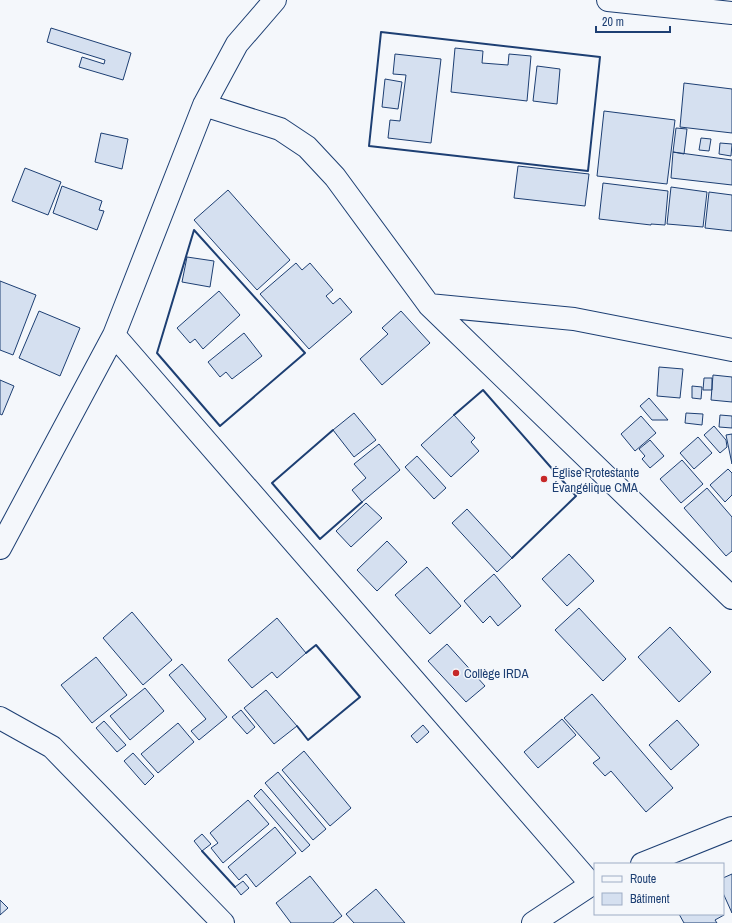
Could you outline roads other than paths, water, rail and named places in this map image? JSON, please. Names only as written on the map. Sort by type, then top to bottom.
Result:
[{"type":"street","points":[[0,548],[114,335],[204,105],[237,44],[275,0]]},
{"type":"street","points":[[608,0],[732,13]]},
{"type":"street","points":[[204,105],[280,129],[307,147],[335,177],[429,305],[732,598]]},
{"type":"street","points":[[429,305],[574,319],[732,350]]},
{"type":"street","points":[[114,335],[593,883],[533,923]]},
{"type":"street","points":[[0,718],[52,747],[223,923]]},
{"type":"street","points":[[644,863],[732,828]]},
{"type":"place","name":"Église Protestante Évangélique CMA","points":[[544,479]]},
{"type":"place","name":"Collège IRDA","points":[[456,673]]}]
